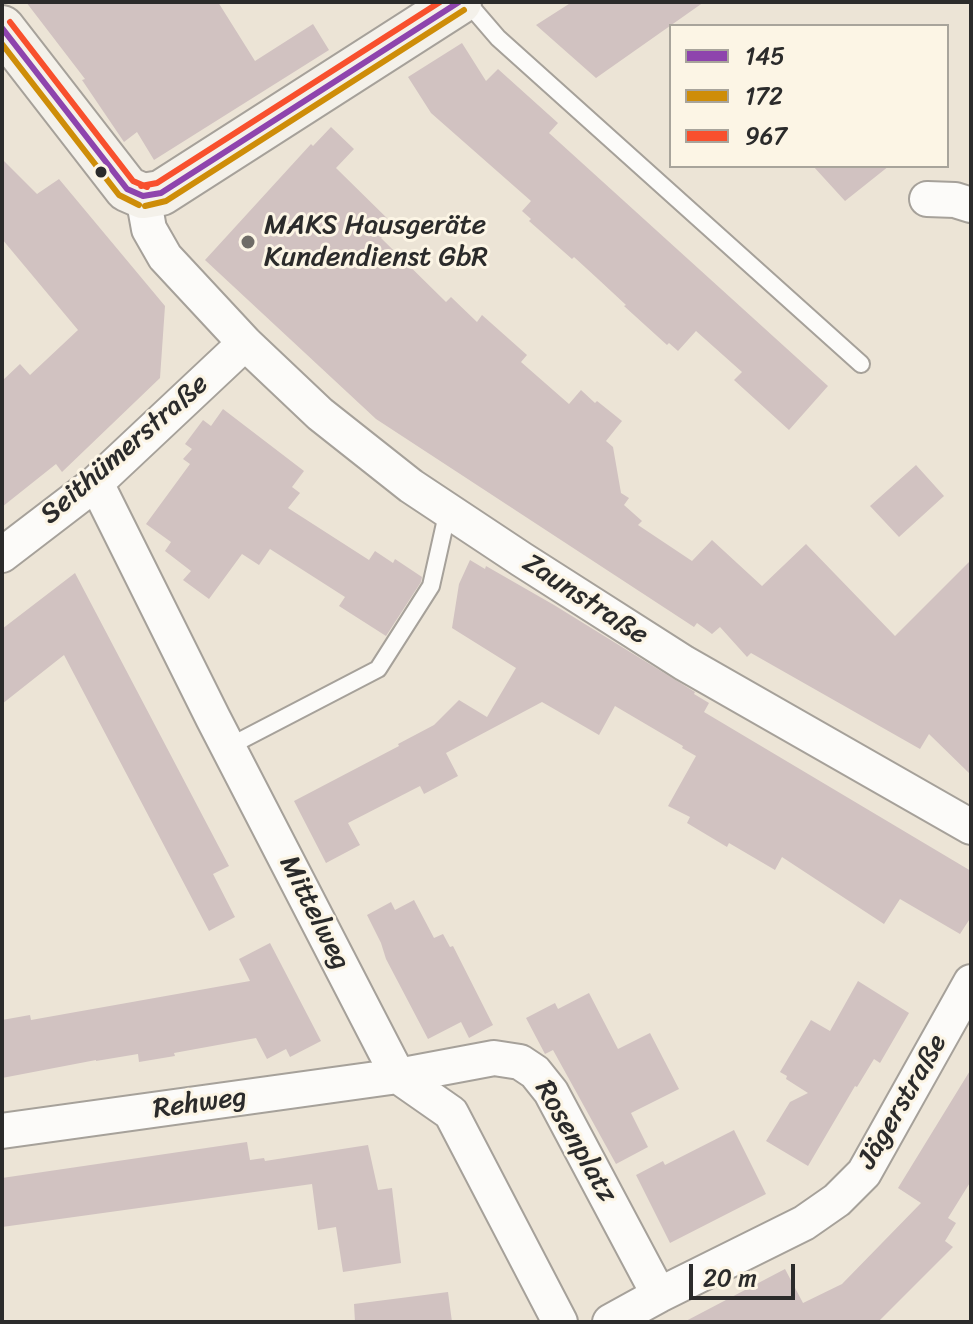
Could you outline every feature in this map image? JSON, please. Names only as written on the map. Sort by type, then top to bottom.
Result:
[{"type":"street","points":[[2,28],[127,189],[143,196],[161,193],[459,2]]},
{"type":"street","name":"Zaunstraße","points":[[143,196],[149,229],[165,257],[245,343],[320,414],[411,486],[684,663],[971,827]]},
{"type":"street","points":[[927,199],[955,200],[971,205]]},
{"type":"street","name":"Seithümerstraße","points":[[2,555],[96,483],[245,343]]},
{"type":"street","name":"Mittelweg","points":[[96,483],[398,1076],[451,1113],[560,1322]]},
{"type":"street","name":"Jägerstraße","points":[[610,1322],[804,1223],[837,1200],[864,1173],[971,982]]},
{"type":"street","name":"Rosenplatz","points":[[398,1076],[494,1058],[520,1062],[535,1072],[551,1092],[659,1295]]},
{"type":"street","name":"Rehweg","points":[[2,1131],[398,1076]]},
{"type":"lane","points":[[467,2],[498,38],[861,364]]},
{"type":"lane","points":[[228,747],[378,669],[431,586],[448,510]]},
{"type":"building","points":[[26,2],[218,2],[255,61],[313,24],[329,50],[154,160],[137,132],[124,142],[82,80],[85,79]]},
{"type":"building","points":[[572,2],[704,2],[596,78],[536,25]]},
{"type":"building","points":[[462,43],[486,81],[498,69],[558,123],[549,133],[828,386],[789,430],[734,380],[742,372],[696,331],[678,351],[669,343],[667,345],[574,257],[572,259],[529,221],[531,219],[522,211],[531,201],[431,113],[408,77]]},
{"type":"building","points":[[331,127],[354,149],[336,168],[394,225],[381,238],[446,302],[451,297],[477,322],[482,315],[527,355],[521,362],[569,404],[581,390],[622,421],[606,441],[613,447],[621,493],[629,498],[624,505],[642,521],[638,525],[692,561],[712,540],[762,586],[806,544],[895,636],[971,560],[971,775],[929,734],[920,749],[751,653],[747,657],[720,627],[712,634],[697,623],[694,627],[376,419],[205,260],[311,144],[313,146]]},
{"type":"building","points":[[2,159],[37,194],[59,179],[165,306],[160,378],[62,472],[56,464],[2,507],[2,381],[20,364],[30,375],[78,330],[2,239]]},
{"type":"building","points":[[815,168],[886,168],[845,201]]},
{"type":"building","points":[[223,409],[304,471],[292,487],[300,493],[288,508],[369,560],[375,551],[393,563],[395,559],[422,577],[386,636],[339,606],[345,597],[270,549],[259,565],[242,554],[209,599],[183,580],[191,571],[165,551],[171,542],[146,524],[190,464],[183,459],[192,449],[185,444],[203,420],[211,426]]},
{"type":"building","points":[[916,465],[944,496],[899,537],[870,506]]},
{"type":"building","points":[[470,560],[554,605],[695,692],[709,703],[704,712],[971,871],[971,917],[960,934],[900,899],[884,924],[782,857],[775,870],[687,823],[690,817],[668,806],[696,756],[615,706],[599,735],[542,702],[446,753],[458,776],[424,794],[420,786],[348,823],[360,845],[326,863],[294,801],[434,725],[459,700],[487,717],[516,668],[452,628],[459,584]]},
{"type":"building","points":[[75,573],[229,866],[213,874],[235,917],[209,931],[64,655],[2,704],[2,629]]},
{"type":"building","points":[[414,900],[434,938],[443,934],[450,947],[453,946],[493,1025],[469,1038],[461,1022],[428,1039],[367,915],[391,902],[395,910]]},
{"type":"building","points":[[270,943],[321,1041],[290,1057],[286,1049],[267,1059],[256,1038],[139,1062],[138,1054],[2,1078],[2,1020],[30,1015],[31,1020],[250,981],[239,959]]},
{"type":"building","points":[[858,981],[909,1013],[880,1063],[874,1059],[855,1086],[808,1166],[766,1141],[790,1102],[808,1093],[780,1072],[811,1020],[830,1031]]},
{"type":"building","points":[[589,993],[618,1049],[650,1033],[679,1089],[631,1113],[648,1147],[616,1164],[553,1050],[545,1054],[526,1018],[555,1003],[558,1009]]},
{"type":"building","points":[[971,1069],[971,1181],[948,1218],[956,1223],[945,1241],[953,1247],[878,1322],[684,1322],[785,1269],[803,1303],[842,1284],[921,1203],[898,1188]]},
{"type":"building","points":[[734,1130],[766,1194],[670,1243],[636,1175],[663,1161],[665,1165]]},
{"type":"building","points":[[247,1142],[250,1160],[264,1158],[265,1161],[368,1145],[378,1190],[392,1188],[401,1263],[343,1272],[336,1227],[318,1230],[312,1184],[2,1227],[2,1178]]},
{"type":"building","points":[[448,1292],[452,1322],[355,1322],[354,1304]]},
{"type":"transit line","name":"967","points":[[141,186],[157,183],[440,2]]},
{"type":"transit line","name":"145","points":[[143,196],[161,193],[459,2]]},
{"type":"transit line","name":"172","points":[[145,206],[166,201],[464,10]]},
{"type":"transit line","name":"967","points":[[10,22],[133,181],[147,187]]},
{"type":"transit line","name":"145","points":[[2,28],[127,189],[143,196]]},
{"type":"transit line","name":"172","points":[[2,44],[119,195],[139,205]]},
{"type":"place","name":"MAKS Hausgeräte Kundendienst GbR","points":[[248,242]]}]
